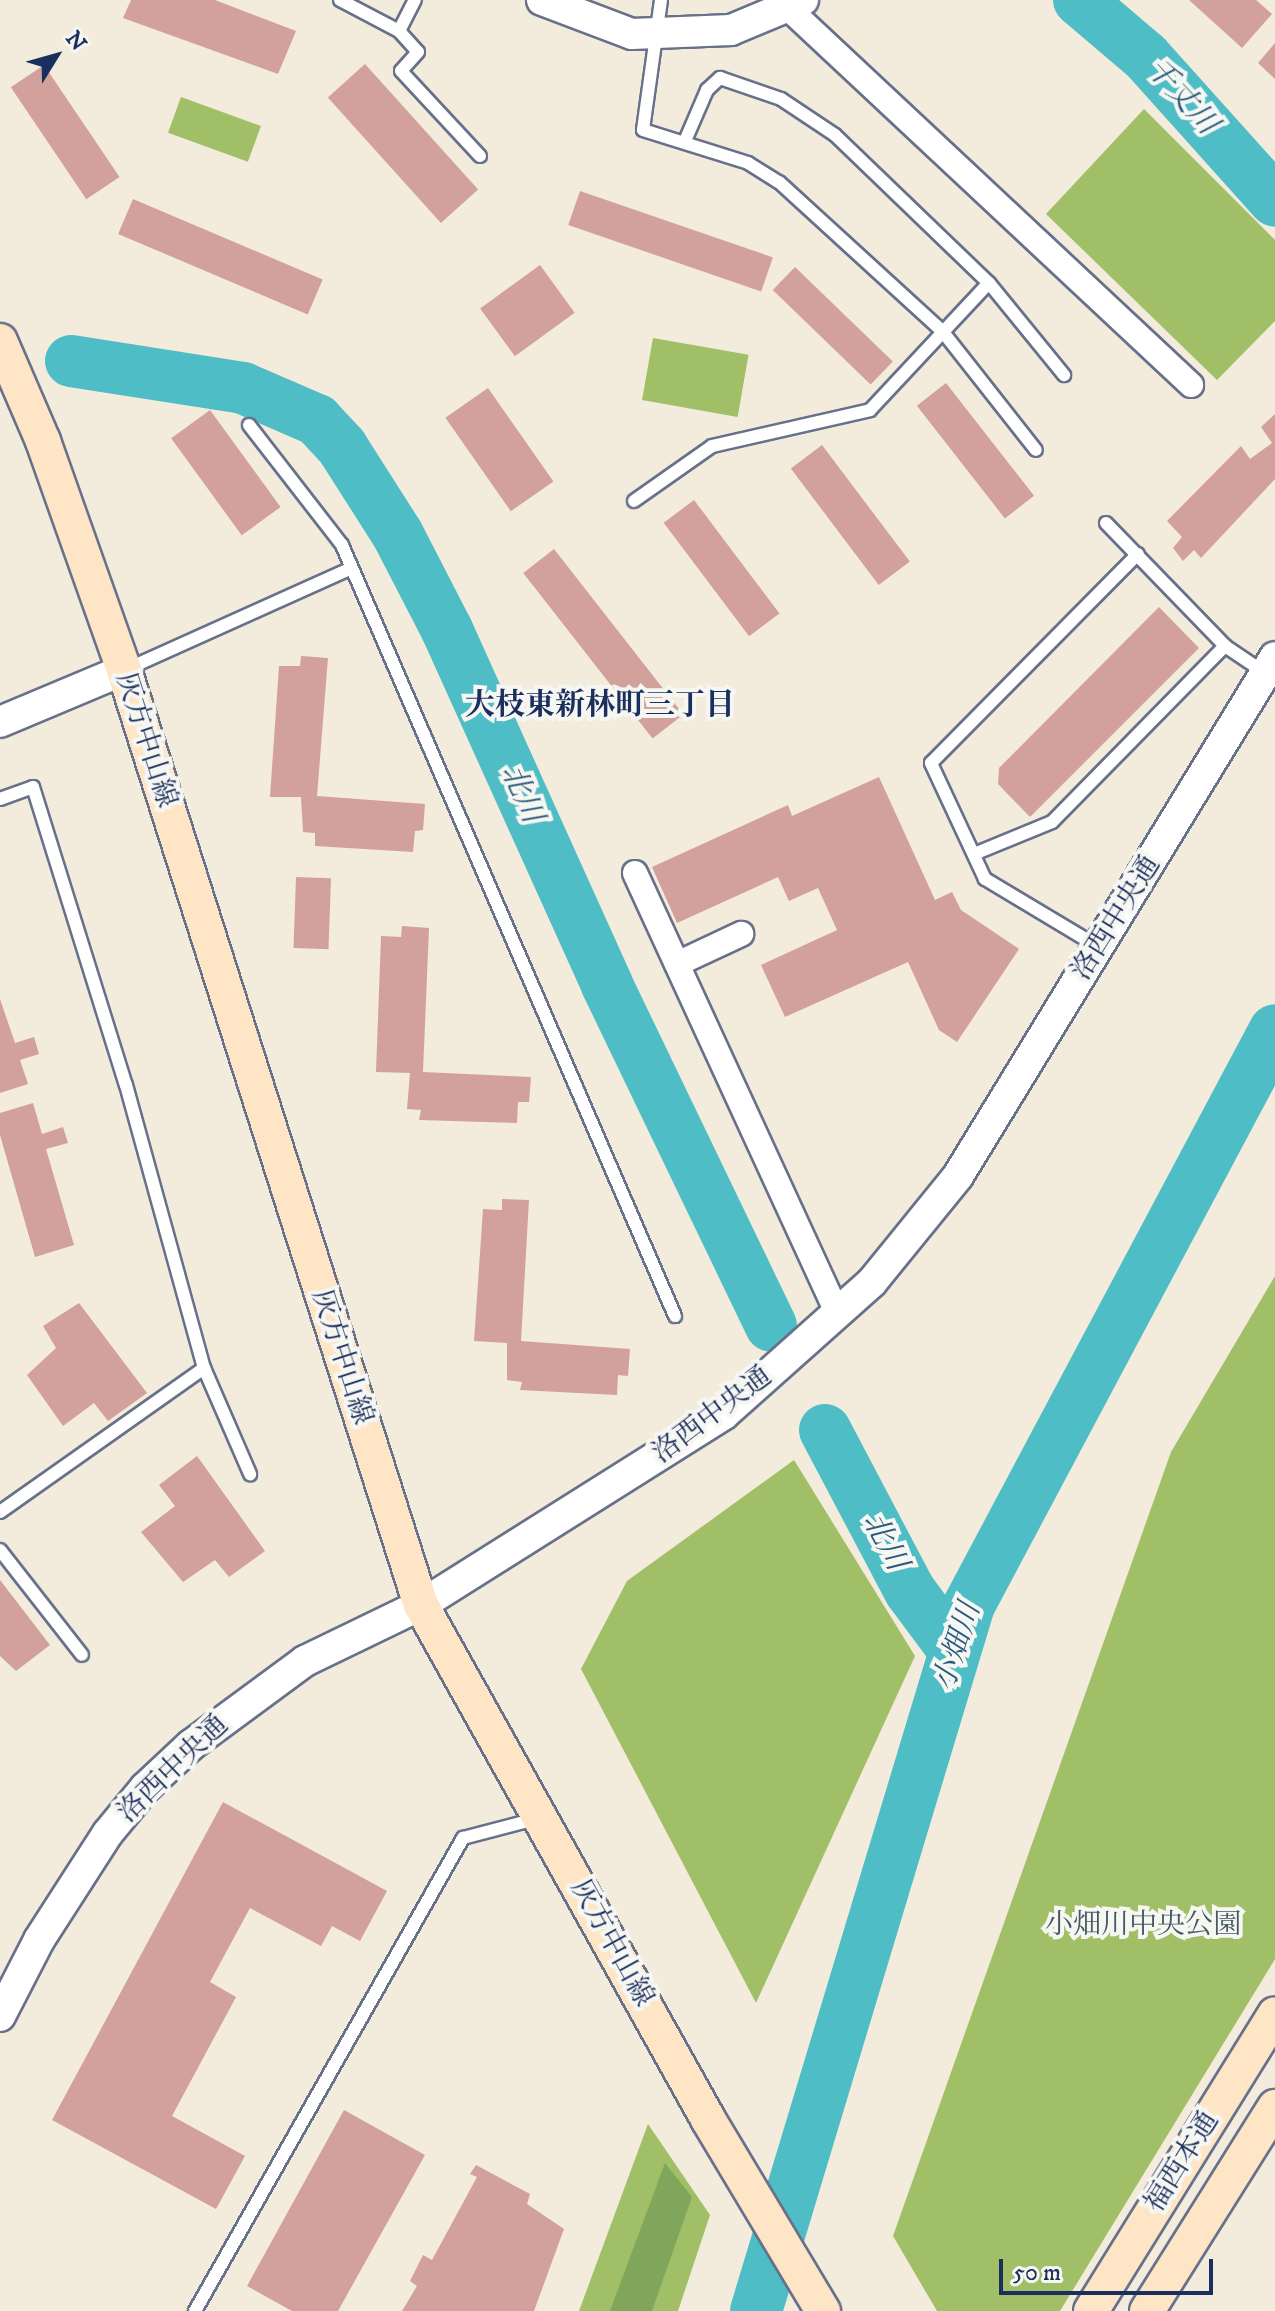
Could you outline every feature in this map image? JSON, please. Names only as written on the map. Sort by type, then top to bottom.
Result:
[{"type":"main road","name":"灰方中山線","points":[[0,341],[43,441],[124,670],[421,1605],[708,2119],[821,2308]]},
{"type":"main road","name":"福西本通","points":[[1091,2311],[1275,2014]]},
{"type":"main road","name":"福西本通","points":[[1147,2311],[1275,2107]]},
{"type":"street","points":[[542,0],[632,34],[731,30],[796,4],[1191,385]]},
{"type":"street","name":"洛西中央通","points":[[0,2016],[72,1886],[145,1788],[254,1694],[305,1661],[421,1605],[724,1414],[872,1282],[958,1176],[1270,665]]},
{"type":"street","points":[[0,722],[124,670]]},
{"type":"street","points":[[635,873],[837,1313]]},
{"type":"street","points":[[677,964],[741,934]]},
{"type":"lane","points":[[340,0],[399,31],[418,52],[401,71],[480,156]]},
{"type":"lane","points":[[399,31],[415,0]]},
{"type":"lane","points":[[661,0],[643,130],[748,163],[779,182],[943,332],[1036,450]]},
{"type":"lane","points":[[685,141],[707,90],[720,78],[781,99],[835,135],[989,283],[1064,375]]},
{"type":"lane","points":[[634,501],[712,446],[870,410],[989,283]]},
{"type":"lane","points":[[249,425],[328,522],[675,1316]]},
{"type":"lane","points":[[1106,523],[1225,646],[1270,665]]},
{"type":"lane","points":[[1098,946],[985,879],[931,763],[1138,554]]},
{"type":"lane","points":[[124,670],[350,569]]},
{"type":"lane","points":[[974,854],[1052,822],[1225,646]]},
{"type":"lane","points":[[0,799],[33,787],[126,1085],[204,1368],[250,1474]]},
{"type":"lane","points":[[0,1512],[204,1368]]},
{"type":"lane","points":[[0,1550],[82,1655]]},
{"type":"lane","points":[[195,2311],[463,1838],[542,1818]]},
{"type":"green space","points":[[181,97],[261,126],[248,162],[168,133]]},
{"type":"green space","points":[[1144,109],[1275,240],[1275,321],[1217,380],[1046,214]]},
{"type":"green space","points":[[653,338],[749,355],[738,417],[642,400]]},
{"type":"green space","name":"小畑川中央公園","points":[[1275,1276],[1275,1959],[1060,2311],[937,2311],[893,2236],[1171,1452]]},
{"type":"green space","points":[[794,1460],[915,1656],[756,2003],[581,1669],[627,1581]]},
{"type":"green space","points":[[648,2124],[710,2215],[678,2311],[579,2311]]},
{"type":"green space","points":[[665,2163],[692,2197],[652,2311],[610,2311]]},
{"type":"building","points":[[131,0],[215,0],[296,31],[278,74],[123,18]]},
{"type":"building","points":[[1189,0],[1256,0],[1272,14],[1242,48]]},
{"type":"building","points":[[1275,43],[1275,79],[1258,63]]},
{"type":"building","points":[[365,64],[478,190],[441,223],[328,97]]},
{"type":"building","points":[[44,65],[119,177],[86,199],[11,87]]},
{"type":"building","points":[[580,191],[773,257],[761,291],[568,225]]},
{"type":"building","points":[[133,199],[323,279],[308,314],[118,234]]},
{"type":"building","points":[[540,265],[575,313],[515,356],[480,308]]},
{"type":"building","points":[[795,267],[893,361],[871,384],[773,290]]},
{"type":"building","points":[[946,383],[1034,496],[1005,518],[917,406]]},
{"type":"building","points":[[488,388],[553,481],[511,511],[445,418]]},
{"type":"building","points":[[210,410],[281,507],[242,535],[171,438]]},
{"type":"building","points":[[1275,414],[1275,479],[1201,558],[1194,550],[1183,561],[1173,548],[1182,537],[1167,521],[1241,446],[1250,459],[1272,443],[1261,427]]},
{"type":"building","points":[[822,445],[910,562],[879,585],[791,468]]},
{"type":"building","points":[[694,500],[779,613],[749,636],[664,523]]},
{"type":"building","points":[[554,549],[683,714],[653,738],[523,573]]},
{"type":"building","points":[[1159,607],[1199,648],[1030,817],[998,784],[999,768]]},
{"type":"building","points":[[301,656],[328,658],[317,796],[425,804],[423,830],[415,831],[413,852],[315,846],[315,833],[303,832],[301,797],[270,797],[279,666],[300,666]]},
{"type":"building","points":[[879,777],[935,900],[952,892],[961,910],[1019,949],[957,1042],[939,1030],[908,962],[785,1017],[761,965],[837,930],[818,888],[789,901],[778,877],[677,923],[652,867],[788,805],[792,816]]},
{"type":"building","points":[[296,877],[331,878],[329,949],[294,948]]},
{"type":"building","points":[[402,926],[429,928],[423,1072],[531,1077],[529,1102],[518,1102],[517,1123],[419,1120],[421,1110],[407,1109],[410,1073],[376,1072],[381,936],[401,937]]},
{"type":"building","points":[[0,999],[15,1043],[34,1037],[39,1054],[20,1060],[28,1084],[0,1093]]},
{"type":"building","points":[[33,1103],[42,1134],[63,1127],[68,1143],[46,1149],[74,1245],[35,1257],[0,1135],[0,1113]]},
{"type":"building","points":[[502,1199],[529,1200],[521,1341],[630,1349],[628,1376],[618,1375],[617,1395],[520,1390],[522,1382],[507,1380],[507,1343],[474,1341],[483,1209],[502,1210]]},
{"type":"building","points":[[79,1303],[147,1393],[108,1421],[94,1403],[63,1426],[27,1375],[56,1348],[43,1326]]},
{"type":"building","points":[[197,1456],[265,1551],[229,1577],[215,1560],[183,1582],[141,1532],[175,1506],[159,1485]]},
{"type":"building","points":[[0,1580],[50,1645],[16,1671],[0,1656]]},
{"type":"building","points":[[223,1802],[387,1891],[360,1941],[332,1926],[321,1946],[250,1908],[210,1982],[236,1997],[172,2116],[245,2156],[216,2209],[52,2120]]},
{"type":"building","points":[[344,2110],[425,2155],[338,2311],[292,2311],[247,2286]]},
{"type":"building","points":[[476,2165],[530,2194],[527,2204],[564,2229],[534,2311],[402,2311],[417,2286],[410,2281],[423,2255],[432,2260],[477,2177],[470,2174]]},
{"type":"waterway","name":"千丈川","points":[[1079,0],[1146,57],[1275,201]]},
{"type":"waterway","name":"北川","points":[[71,361],[243,388],[317,420],[342,447],[398,535],[447,630],[607,985],[771,1326]]},
{"type":"waterway","name":"小畑川","points":[[756,2311],[969,1605],[1275,1030]]},
{"type":"waterway","name":"北川","points":[[825,1430],[910,1591],[953,1649]]},
{"type":"district","name":"大枝東新林町三丁目","points":[[600,706]]}]
